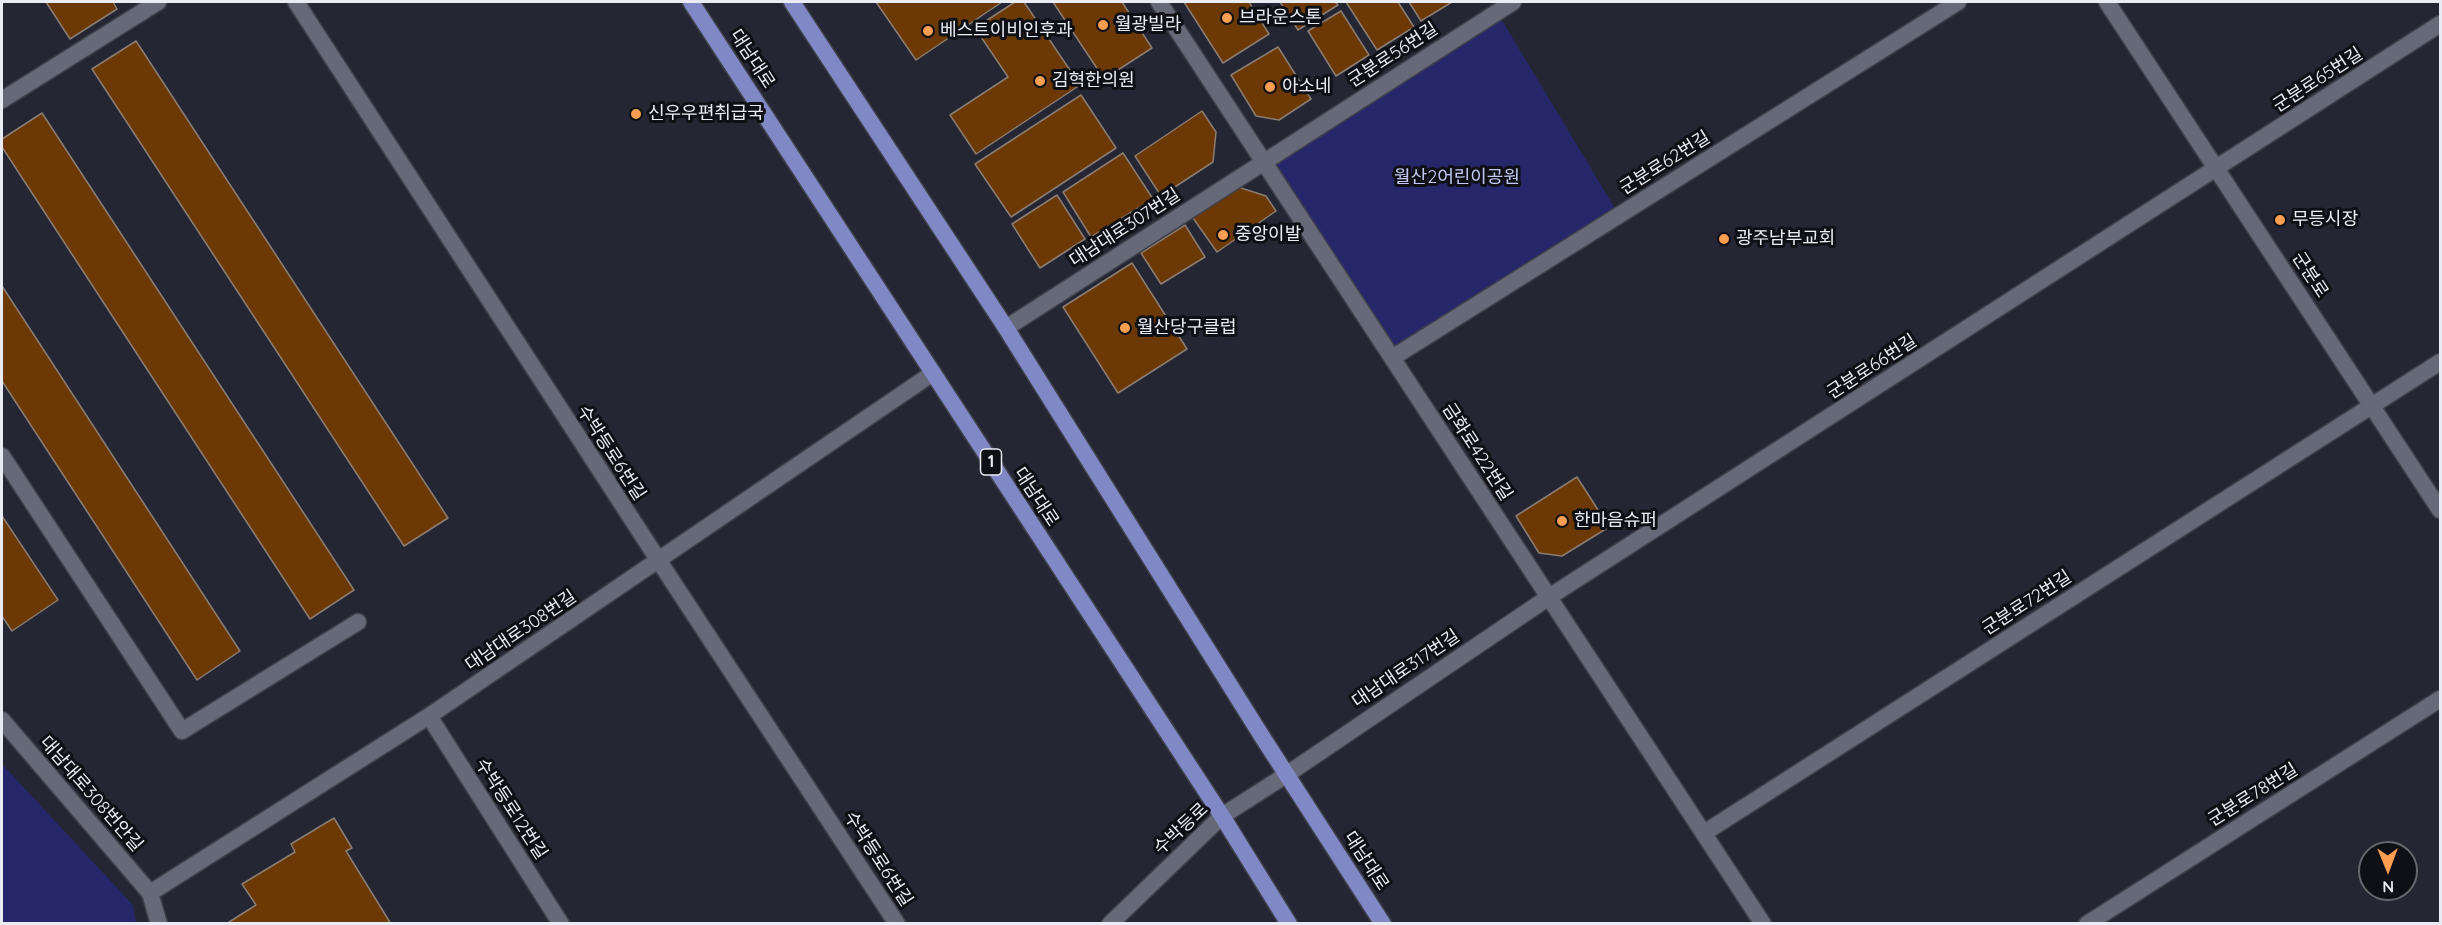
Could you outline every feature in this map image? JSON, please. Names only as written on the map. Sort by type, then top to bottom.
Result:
[{"type":"main road","name":"대남대로","points":[[691,2],[1222,816],[1289,924]]},
{"type":"main road","name":"대남대로","points":[[792,2],[1006,328],[1286,775],[1383,924]]},
{"type":"street","points":[[2,100],[158,2]]},
{"type":"street","name":"수박등로6번길","points":[[296,2],[658,561],[897,924]]},
{"type":"street","name":"금화로422번길","points":[[1159,2],[1763,924]]},
{"type":"street","name":"군분로56번길","points":[[1264,162],[1513,2]]},
{"type":"street","name":"군분로62번길","points":[[1392,358],[1958,2]]},
{"type":"street","name":"군분로","points":[[2107,2],[2440,510]]},
{"type":"street","name":"군분로65번길","points":[[2217,169],[2440,24]]},
{"type":"street","name":"대남대로307번길","points":[[1006,328],[1264,162]]},
{"type":"street","name":"군분로66번길","points":[[1549,597],[2217,169]]},
{"type":"street","name":"군분로72번길","points":[[1704,834],[2440,362]]},
{"type":"street","name":"대남대로308번길","points":[[150,893],[429,716],[933,373]]},
{"type":"street","points":[[2,456],[182,730],[358,622]]},
{"type":"street","name":"대남대로317번길","points":[[1286,775],[1549,597]]},
{"type":"street","name":"군분로78번길","points":[[2087,924],[2440,699]]},
{"type":"street","name":"수박등로12번길","points":[[429,716],[561,924]]},
{"type":"street","name":"대남대로308번안길","points":[[2,720],[150,893]]},
{"type":"street","name":"수박등로","points":[[1110,924],[1222,816],[1286,775]]},
{"type":"street","points":[[150,893],[159,924]]},
{"type":"green space","name":"월산2어린이공원","points":[[1497,12],[1619,215],[1392,358],[1264,162]]},
{"type":"green space","points":[[2,764],[133,905],[136,923],[2,923]]},
{"type":"building","points":[[46,2],[113,2],[117,9],[70,39]]},
{"type":"building","name":"베스트이비인후과","points":[[876,2],[1002,2],[916,60]]},
{"type":"building","name":"김혁한의원","points":[[1015,2],[1024,2],[1080,85],[976,154],[950,115],[1008,77],[975,28]]},
{"type":"building","name":"월광빌라","points":[[1053,2],[1122,2],[1152,48],[1104,79]]},
{"type":"building","name":"브라운스톤","points":[[1184,2],[1249,2],[1269,34],[1223,63]]},
{"type":"building","points":[[1280,2],[1335,2],[1338,5],[1298,30]]},
{"type":"building","points":[[1346,2],[1398,2],[1414,27],[1377,50]]},
{"type":"building","points":[[1409,2],[1452,2],[1421,21]]},
{"type":"building","points":[[1341,11],[1369,55],[1336,76],[1308,31]]},
{"type":"building","points":[[136,41],[448,518],[404,546],[92,69]]},
{"type":"building","name":"아소네","points":[[1278,47],[1311,99],[1279,120],[1256,116],[1231,75]]},
{"type":"building","points":[[1081,95],[1116,148],[1011,217],[975,164]]},
{"type":"building","points":[[1202,111],[1216,132],[1213,162],[1161,196],[1135,156]]},
{"type":"building","points":[[42,113],[354,590],[310,619],[2,147],[2,139]]},
{"type":"building","points":[[1123,153],[1153,199],[1091,237],[1063,192]]},
{"type":"building","name":"중앙이발","points":[[1238,187],[1266,196],[1276,211],[1217,252],[1193,218]]},
{"type":"building","points":[[1057,195],[1085,239],[1040,268],[1012,224]]},
{"type":"building","points":[[1185,225],[1205,257],[1161,284],[1141,253]]},
{"type":"building","name":"월산당구클럽","points":[[1132,263],[1187,349],[1118,393],[1063,307]]},
{"type":"building","points":[[2,286],[240,651],[197,680],[2,381]]},
{"type":"building","name":"한마음슈퍼","points":[[1577,477],[1609,527],[1562,556],[1539,553],[1516,516]]},
{"type":"building","points":[[2,516],[58,600],[12,631],[2,616]]},
{"type":"building","points":[[334,818],[352,848],[346,851],[391,924],[226,924],[256,905],[242,884],[295,852],[291,844]]},
{"type":"place","name":"브라운스톤","points":[[1227,18]]},
{"type":"place","name":"월광빌라","points":[[1103,25]]},
{"type":"place","name":"베스트이비인후과","points":[[928,31]]},
{"type":"place","name":"김혁한의원","points":[[1040,81]]},
{"type":"place","name":"아소네","points":[[1270,87]]},
{"type":"place","name":"신우우편취급국","points":[[636,114]]},
{"type":"place","name":"무등시장","points":[[2280,220]]},
{"type":"place","name":"중앙이발","points":[[1223,235]]},
{"type":"place","name":"광주남부교회","points":[[1724,239]]},
{"type":"place","name":"월산당구클럽","points":[[1125,328]]},
{"type":"place","name":"한마음슈퍼","points":[[1562,521]]}]
